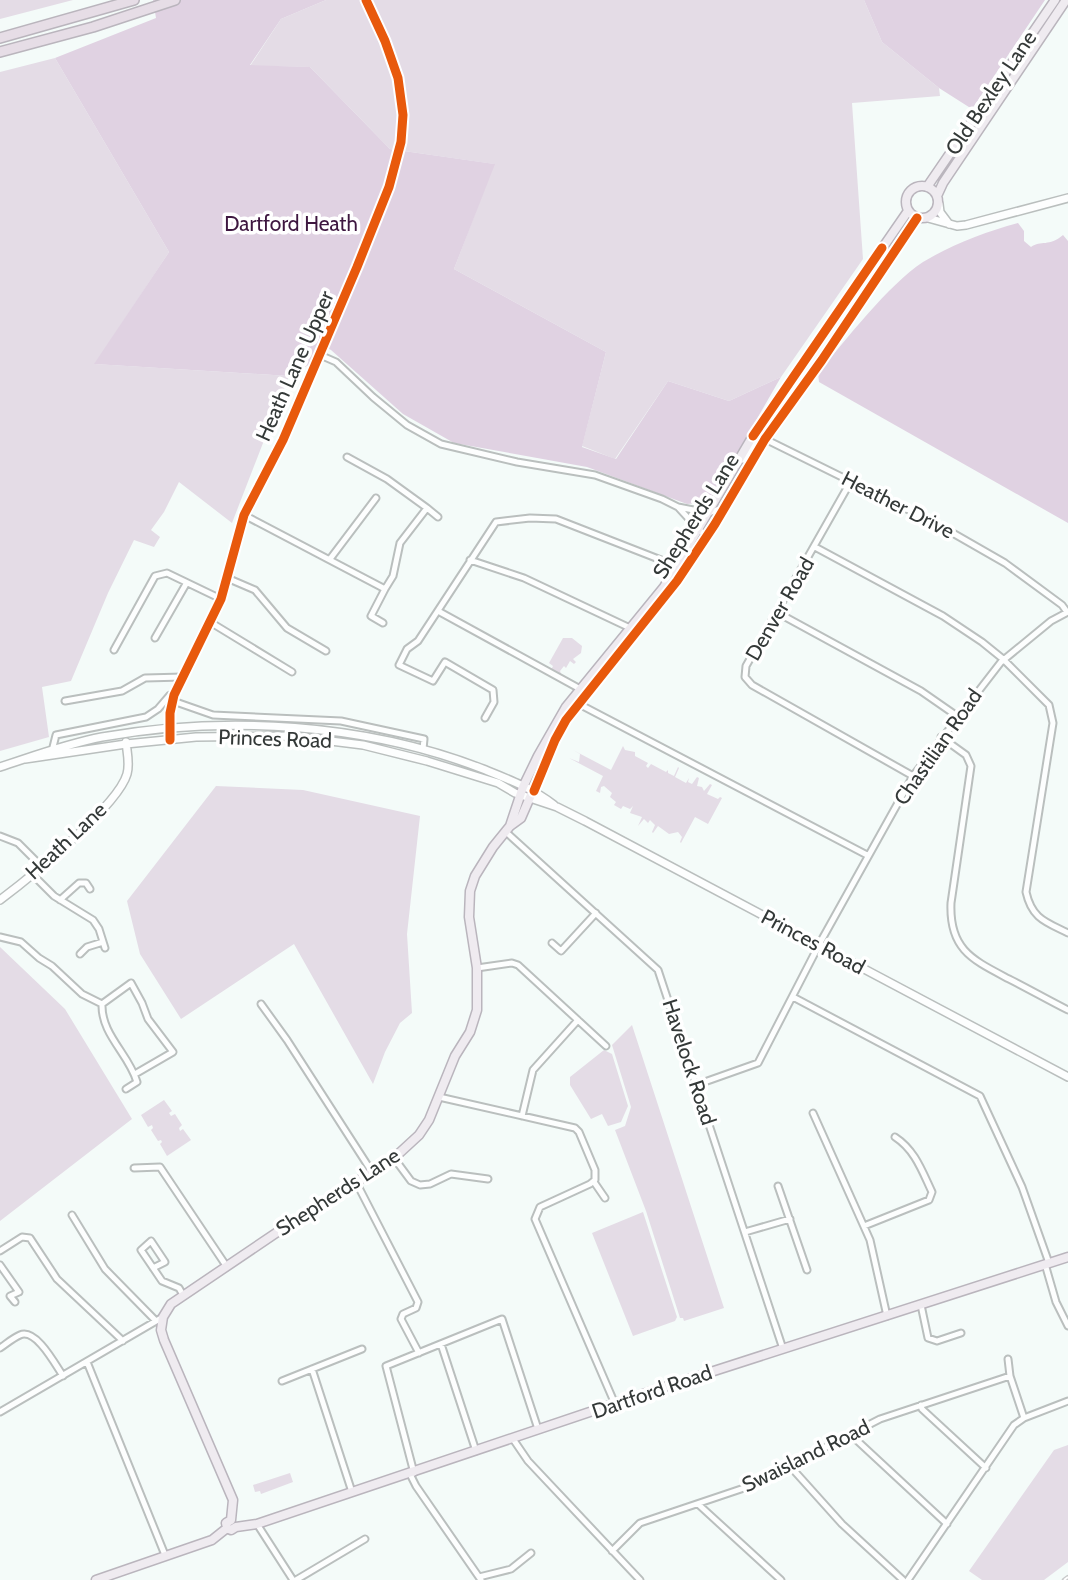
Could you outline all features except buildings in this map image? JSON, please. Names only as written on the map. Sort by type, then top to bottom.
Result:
[{"type":"highway","points":[[0,38],[134,0]]},
{"type":"highway","points":[[0,52],[93,27],[175,0]]},
{"type":"main road","name":"Heath Lane Upper","points":[[170,740],[174,698],[221,599],[244,515],[283,440],[320,355],[389,187],[401,142],[403,115],[398,78],[366,0]]},
{"type":"main road","name":"Old Bexley Lane","points":[[927,187],[1055,0]]},
{"type":"main road","points":[[928,218],[935,212],[943,183],[1066,0]]},
{"type":"main road","name":"Shepherds Lane","points":[[582,691],[657,608],[754,434],[908,211],[908,195],[916,187],[927,187]]},
{"type":"main road","points":[[927,187],[938,200],[940,212],[949,225]]},
{"type":"main road","points":[[908,211],[917,218],[928,218],[949,225],[966,225],[1068,198]]},
{"type":"main road","name":"Shepherds Lane","points":[[159,1318],[183,1295],[394,1158],[419,1135],[429,1120],[455,1056],[474,1022],[478,999],[477,968],[469,917],[470,891],[482,862],[520,818],[555,740],[582,691],[630,628],[708,536],[765,439],[917,218]]},
{"type":"main road","name":"Shepherds Lane","points":[[508,829],[522,791],[550,734],[575,702]]},
{"type":"main road","name":"Princes Road","points":[[0,767],[53,747],[125,734],[171,728],[224,726],[291,728],[365,737],[423,749],[464,762],[522,791]]},
{"type":"main road","name":"Heath Lane","points":[[0,900],[96,816],[121,785],[127,775],[125,734]]},
{"type":"main road","name":"Princes Road","points":[[25,759],[126,744],[221,735],[290,736],[363,745],[474,775],[532,794],[1068,1077]]},
{"type":"main road","name":"Dartford Road","points":[[231,1525],[257,1524],[1068,1257]]},
{"type":"main road","points":[[96,1580],[116,1577],[165,1555],[212,1540],[231,1525],[233,1500],[164,1340],[159,1318]]},
{"type":"street","points":[[320,355],[336,362],[407,425],[441,444],[516,462],[595,475],[678,507],[709,513],[726,506]]},
{"type":"street","points":[[731,476],[757,441],[765,439]]},
{"type":"street","name":"Heather Drive","points":[[765,439],[937,524],[1005,563],[1062,605],[1067,612]]},
{"type":"street","points":[[347,457],[387,479],[438,517]]},
{"type":"street","name":"Denver Road","points":[[851,481],[746,666],[745,677],[752,685],[913,776]]},
{"type":"street","points":[[330,559],[376,498]]},
{"type":"street","points":[[678,507],[708,536]]},
{"type":"street","points":[[383,623],[371,616],[393,576],[400,543],[426,508]]},
{"type":"street","points":[[244,515],[385,589]]},
{"type":"street","points":[[485,718],[494,702],[493,690],[445,662],[433,681],[400,665],[407,649],[418,641],[496,522],[530,518],[556,519],[681,568]]},
{"type":"street","points":[[815,547],[950,621],[1003,659],[1048,705],[1051,734],[1026,892],[1029,906],[1037,917],[1068,933]]},
{"type":"street","points":[[470,560],[524,578],[630,628]]},
{"type":"street","points":[[114,650],[155,576],[167,573],[221,599]]},
{"type":"street","points":[[228,578],[256,590],[287,628],[326,651]]},
{"type":"street","points":[[155,638],[186,584]]},
{"type":"street","points":[[438,611],[582,691]]},
{"type":"street","name":"Chastilian Road","points":[[696,1085],[758,1063],[867,855],[913,776],[1003,659],[1051,621],[1067,612]]},
{"type":"street","points":[[778,613],[921,691],[957,716]]},
{"type":"street","points":[[210,622],[292,671]]},
{"type":"street","points":[[65,701],[122,691],[145,678],[183,677]]},
{"type":"street","name":"Princes Road","points":[[53,747],[56,735],[146,717],[158,709],[170,695],[213,715],[323,720],[372,727],[424,739],[423,749]]},
{"type":"street","points":[[575,702],[867,855]]},
{"type":"street","name":"Princes Road","points":[[321,732],[323,720]]},
{"type":"street","points":[[941,737],[966,755],[971,766],[951,903],[957,939],[964,951],[979,963],[1068,1010]]},
{"type":"street","name":"Havelock Road","points":[[508,829],[658,970],[783,1349]]},
{"type":"street","points":[[0,836],[18,843],[41,866]]},
{"type":"street","points":[[32,874],[60,900],[92,919],[99,929],[104,945],[86,947],[80,954]]},
{"type":"street","points":[[60,900],[79,883],[86,883],[90,889]]},
{"type":"street","points":[[552,943],[561,951],[596,912]]},
{"type":"street","points":[[0,937],[21,942],[82,994],[102,1004]]},
{"type":"street","points":[[477,968],[512,963],[518,965],[606,1046]]},
{"type":"street","points":[[102,1004],[131,984],[148,1019],[173,1052],[135,1074]]},
{"type":"street","points":[[793,997],[980,1096],[1022,1187],[1047,1264],[1056,1302],[1068,1326]]},
{"type":"street","points":[[102,1004],[102,1015],[111,1035],[135,1074],[137,1082],[126,1089]]},
{"type":"street","points":[[261,1004],[372,1172]]},
{"type":"street","points":[[522,1116],[533,1070],[578,1020]]},
{"type":"street","points":[[439,1097],[575,1128],[595,1170],[594,1182],[605,1198]]},
{"type":"street","points":[[813,1113],[870,1240],[887,1316]]},
{"type":"street","points":[[864,1226],[929,1200],[932,1192],[915,1155],[895,1136]]},
{"type":"street","points":[[394,1158],[410,1180],[420,1185],[428,1185],[451,1174],[488,1179]]},
{"type":"street","points":[[134,1168],[160,1167],[227,1267]]},
{"type":"street","points":[[356,1182],[418,1302],[416,1308],[403,1314],[401,1319],[419,1353]]},
{"type":"street","points":[[594,1182],[541,1206],[535,1218],[615,1405]]},
{"type":"street","points":[[778,1186],[807,1270]]},
{"type":"street","points":[[0,1412],[159,1318],[105,1269],[72,1215]]},
{"type":"street","points":[[745,1232],[790,1219]]},
{"type":"street","points":[[0,1251],[22,1237],[30,1238],[57,1279],[123,1341]]},
{"type":"street","points":[[153,1268],[165,1262],[150,1241],[141,1250],[153,1268],[162,1281],[179,1288],[183,1295]]},
{"type":"street","points":[[0,1265],[19,1292],[10,1296],[15,1302]]},
{"type":"street","points":[[921,1305],[928,1338],[937,1341],[961,1333]]},
{"type":"street","points":[[531,1553],[511,1569],[480,1578],[416,1486],[386,1366],[502,1319],[538,1431]]},
{"type":"street","points":[[0,1348],[22,1334],[30,1334],[36,1338],[63,1376]]},
{"type":"street","points":[[441,1344],[476,1451]]},
{"type":"street","points":[[282,1381],[362,1349]]},
{"type":"street","points":[[1009,1359],[1010,1376],[1024,1418]]},
{"type":"street","points":[[87,1363],[148,1507],[165,1555]]},
{"type":"street","points":[[313,1369],[352,1493]]},
{"type":"street","name":"Swaisland Road","points":[[612,1551],[640,1523],[750,1486],[880,1419],[1010,1376]]},
{"type":"street","points":[[789,1465],[842,1524],[906,1580],[1014,1425],[1024,1418],[1068,1401]]},
{"type":"street","points":[[922,1405],[922,1409],[986,1468]]},
{"type":"street","points":[[850,1434],[947,1524]]},
{"type":"street","points":[[513,1439],[528,1461],[640,1580]]},
{"type":"street","points":[[698,1504],[781,1580]]},
{"type":"street","points":[[257,1524],[294,1580],[365,1539]]},
{"type":"street","points":[[318,1566],[323,1572]]},
{"type":"shaded area","points":[[0,0],[73,0],[0,19]]},
{"type":"shaded area","points":[[326,0],[864,0],[882,42],[939,88],[940,96],[852,103],[863,259],[781,377],[729,401],[668,381],[615,459],[582,446],[606,352],[454,269],[494,164],[390,149],[310,67],[250,66],[281,19]]},
{"type":"shaded area","points":[[55,58],[169,252],[95,364],[289,376],[232,523],[179,482],[164,512],[151,530],[160,537],[154,547],[134,540],[108,593],[71,681],[42,687],[49,737],[0,751],[0,72]]},
{"type":"shaded area","points":[[563,638],[572,638],[582,646],[581,653],[573,659],[576,662],[574,664],[570,661],[566,668],[564,666],[560,671],[562,676],[551,670],[553,666],[549,663]]},
{"type":"shaded area","points":[[623,746],[625,750],[635,752],[635,756],[648,763],[648,768],[651,764],[666,772],[668,770],[668,773],[674,776],[678,767],[675,777],[686,783],[689,778],[688,782],[692,784],[697,777],[697,786],[704,791],[712,785],[707,794],[722,798],[708,824],[695,817],[681,843],[682,837],[678,832],[669,834],[658,826],[653,833],[655,825],[650,820],[648,823],[644,819],[638,826],[642,817],[630,813],[633,806],[630,809],[623,806],[621,809],[614,805],[616,802],[610,797],[612,793],[604,786],[601,787],[600,793],[596,791],[603,776],[569,758],[579,762],[580,754],[573,750],[611,770]]},
{"type":"shaded area","points":[[216,786],[303,790],[420,816],[407,934],[412,1013],[400,1023],[373,1084],[294,944],[181,1019],[140,954],[127,901]]},
{"type":"shaded area","points":[[0,947],[65,1009],[132,1119],[0,1221]]},
{"type":"shaded area","points":[[632,1025],[724,1308],[684,1321],[680,1318],[646,1211],[615,1130],[625,1126],[631,1107],[612,1045]]},
{"type":"shaded area","points":[[604,1050],[612,1054],[628,1106],[621,1122],[608,1126],[602,1114],[591,1119],[570,1085],[570,1077]]},
{"type":"shaded area","points":[[164,1100],[172,1111],[169,1113],[171,1116],[175,1114],[182,1125],[180,1131],[183,1129],[191,1140],[167,1156],[160,1144],[161,1140],[158,1141],[151,1130],[152,1125],[148,1127],[141,1115]]},
{"type":"shaded area","points":[[643,1212],[677,1317],[675,1321],[633,1336],[592,1233]]},
{"type":"shaded area","points":[[1068,1445],[1068,1562],[1044,1580],[982,1580],[969,1571],[1054,1450]]},
{"type":"shaded area","points":[[290,1473],[293,1482],[261,1494],[260,1491],[255,1492],[253,1485]]},
{"type":"green space","name":"Dartford Heath","points":[[153,0],[326,0],[281,19],[250,65],[310,67],[390,149],[495,164],[454,269],[606,352],[582,447],[616,459],[668,381],[729,401],[781,377],[712,497],[700,503],[687,504],[587,467],[454,443],[403,414],[322,345],[314,362],[289,376],[94,364],[169,252],[55,58],[156,18]]},
{"type":"green space","points":[[864,0],[1045,0],[972,109],[939,88],[882,42]]},
{"type":"green space","points":[[1018,223],[1024,231],[1024,241],[1031,247],[1054,241],[1063,235],[1068,241],[1068,523],[819,382],[818,373],[868,314],[910,272],[958,244]]},
{"type":"railway","points":[[1064,1580],[1068,1577]]},
{"type":"cycle path","points":[[170,740],[170,713],[174,695],[221,599],[244,515],[283,440],[357,267],[389,187],[401,142],[403,115],[398,78],[366,0]]},
{"type":"cycle path","points":[[534,791],[566,720],[677,581],[715,524],[765,439],[822,360],[917,218]]},
{"type":"cycle path","points":[[753,436],[882,248]]}]
